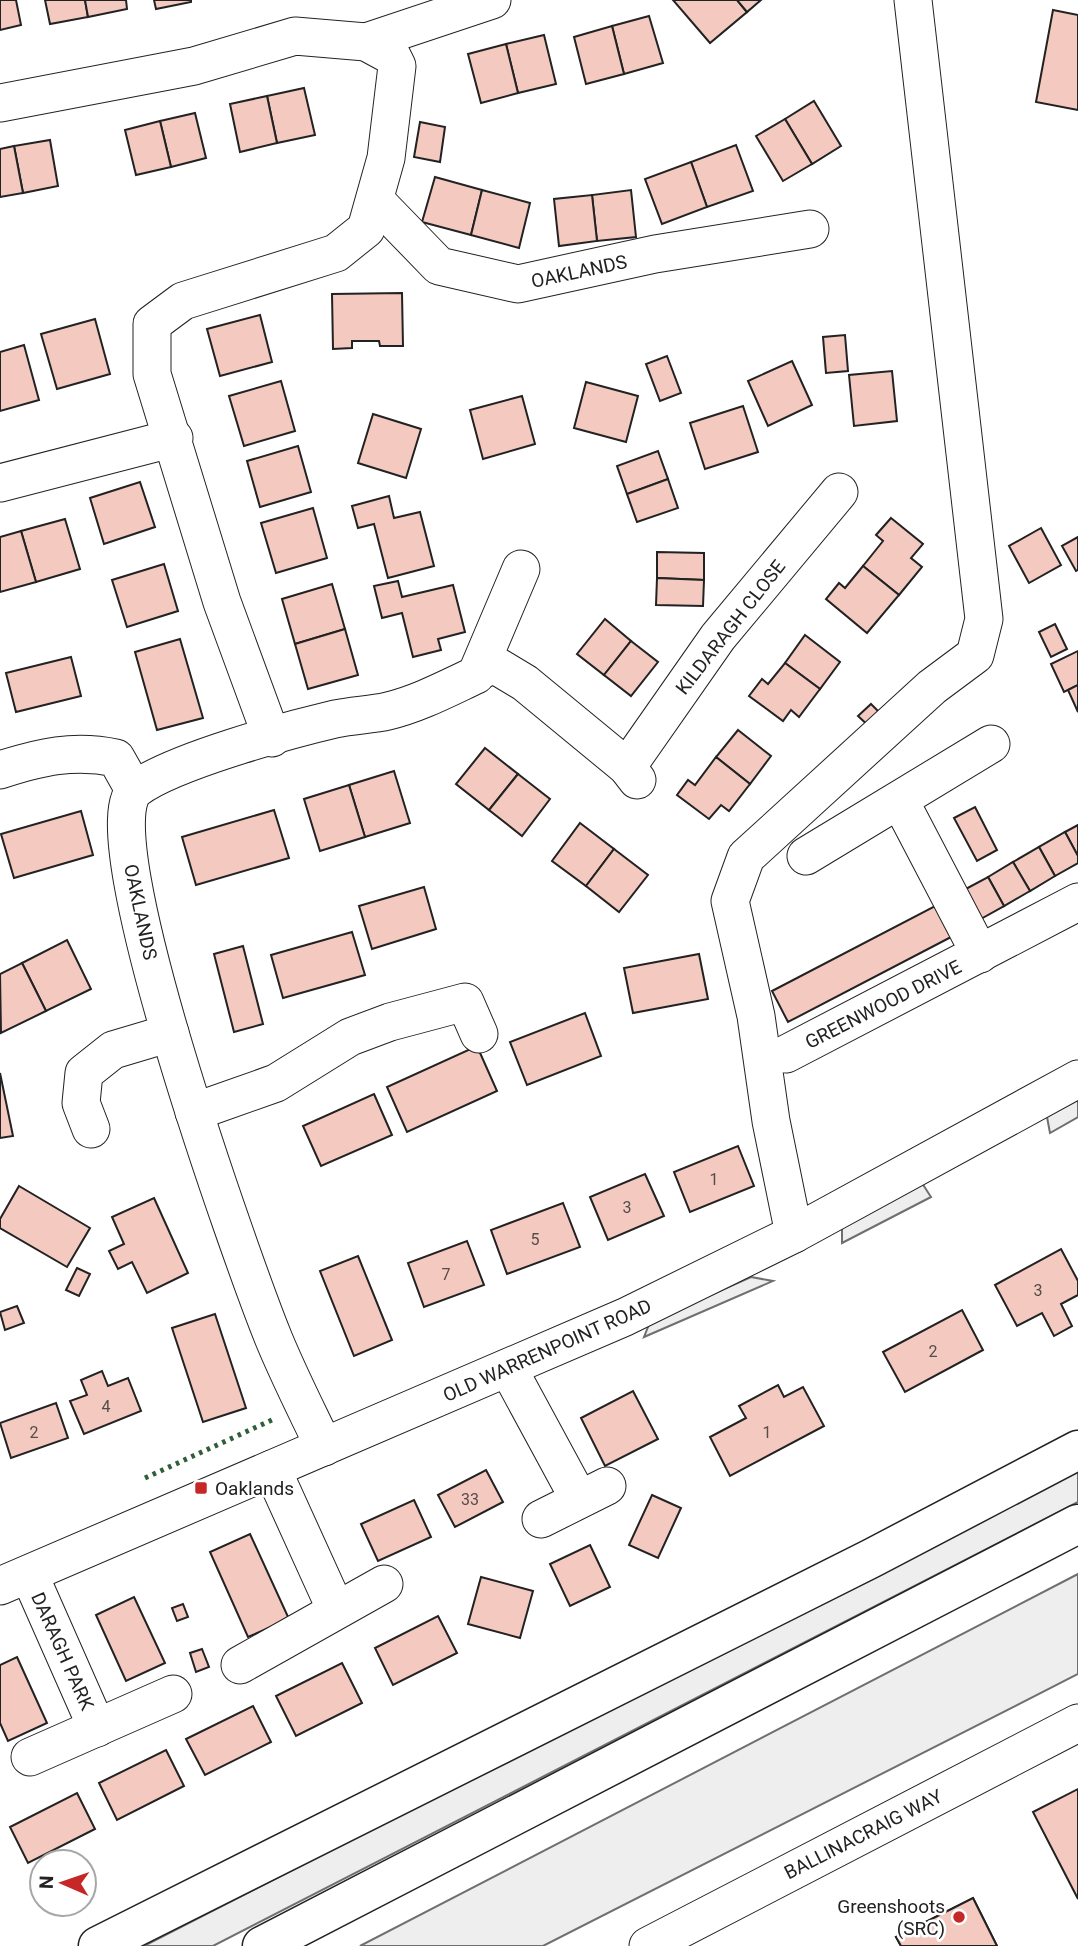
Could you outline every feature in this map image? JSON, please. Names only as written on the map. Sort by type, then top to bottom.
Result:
[{"type":"highway","points":[[98,1946],[872,1558],[1078,1450]]},
{"type":"highway","points":[[262,1946],[1078,1524]]},
{"type":"street","points":[[0,103],[194,66],[295,36],[366,42],[492,0]]},
{"type":"street","points":[[794,1234],[771,1121],[756,1016],[730,901],[746,857],[932,687],[975,655],[984,619],[913,0]]},
{"type":"street","points":[[272,738],[222,602],[174,438],[152,374],[152,324],[183,301],[336,253],[366,229],[386,158],[397,66],[392,56],[366,42]]},
{"type":"street","name":"OAKLANDS","points":[[375,200],[439,266],[518,284],[655,254],[810,229]]},
{"type":"street","points":[[0,483],[174,438]]},
{"type":"street","name":"KILDARAGH CLOSE","points":[[480,670],[495,665],[524,683],[631,773],[718,637],[839,492]]},
{"type":"street","points":[[0,770],[37,760],[87,752],[116,758],[134,790],[159,776],[272,738],[336,719],[389,711],[450,687],[480,670],[521,569]]},
{"type":"street","points":[[806,856],[990,744]]},
{"type":"street","name":"OAKLANDS","points":[[134,790],[127,801],[126,835],[137,910],[170,1033],[194,1111],[273,1338],[324,1447]]},
{"type":"street","name":"GREENWOOD DRIVE","points":[[900,801],[980,954]]},
{"type":"street","name":"GREENWOOD DRIVE","points":[[786,1054],[1078,902]]},
{"type":"street","points":[[194,1111],[276,1083],[350,1037],[402,1019],[465,1002],[479,1034]]},
{"type":"street","points":[[91,1129],[81,1103],[84,1073],[113,1050],[170,1033]]},
{"type":"street","name":"OLD WARRENPOINT ROAD","points":[[15,1580],[625,1317],[794,1234],[1078,1079]]},
{"type":"street","points":[[508,1368],[593,1493],[541,1519]]},
{"type":"street","points":[[272,1469],[337,1610]]},
{"type":"street","name":"DARAGH PARK","points":[[15,1580],[97,1728]]},
{"type":"street","points":[[240,1665],[384,1584]]},
{"type":"street","name":"DARAGH PARK","points":[[30,1757],[173,1694]]},
{"type":"street","name":"BALLINACRAIG WAY","points":[[648,1946],[1078,1723]]},
{"type":"shaded area","points":[[1078,1098],[1078,1117],[1050,1133],[1047,1117]]},
{"type":"shaded area","points":[[922,1183],[931,1197],[842,1243],[842,1227]]},
{"type":"shaded area","points":[[751,1277],[773,1281],[644,1337],[650,1322]]},
{"type":"shaded area","points":[[1078,1468],[1078,1502],[213,1946],[144,1946]]},
{"type":"shaded area","points":[[1078,1574],[1078,1674],[543,1946],[360,1946]]},
{"type":"building","points":[[0,0],[16,0],[21,25],[0,30]]},
{"type":"building","points":[[45,0],[85,0],[88,17],[50,24]]},
{"type":"building","points":[[85,0],[126,0],[127,9],[88,17]]},
{"type":"building","points":[[154,0],[191,0],[191,2],[156,9]]},
{"type":"building","points":[[673,0],[737,0],[747,12],[710,43]]},
{"type":"building","points":[[737,0],[761,0],[747,12]]},
{"type":"building","points":[[1053,10],[1078,15],[1078,110],[1036,102]]},
{"type":"building","points":[[649,16],[663,63],[624,74],[612,26]]},
{"type":"building","points":[[612,26],[624,74],[586,84],[574,37]]},
{"type":"building","points":[[544,35],[556,84],[518,93],[506,44]]},
{"type":"building","points":[[506,44],[518,93],[481,103],[468,54]]},
{"type":"building","points":[[304,88],[315,135],[277,143],[267,96]]},
{"type":"building","points":[[267,96],[277,143],[240,152],[230,104]]},
{"type":"building","points":[[814,101],[841,146],[812,164],[785,119]]},
{"type":"building","points":[[195,113],[206,158],[171,167],[160,121]]},
{"type":"building","points":[[785,119],[812,164],[783,181],[756,136]]},
{"type":"building","points":[[160,121],[171,167],[136,175],[125,130]]},
{"type":"building","points":[[420,122],[445,127],[440,162],[414,157]]},
{"type":"building","points":[[50,140],[58,186],[23,193],[14,146]]},
{"type":"building","points":[[736,145],[753,191],[707,207],[691,162]]},
{"type":"building","points":[[14,146],[23,193],[0,197],[0,149]]},
{"type":"building","points":[[691,162],[707,207],[662,224],[645,179]]},
{"type":"building","points":[[435,177],[482,190],[471,235],[422,222]]},
{"type":"building","points":[[482,190],[530,203],[519,248],[471,235]]},
{"type":"building","points":[[631,190],[636,237],[597,241],[592,195]]},
{"type":"building","points":[[592,195],[597,241],[559,246],[554,199]]},
{"type":"building","points":[[402,293],[403,346],[380,346],[379,341],[352,341],[352,348],[333,349],[332,294]]},
{"type":"building","points":[[260,315],[272,362],[220,376],[207,329]]},
{"type":"building","points":[[95,319],[110,374],[57,389],[41,334]]},
{"type":"building","points":[[845,335],[848,371],[826,373],[823,337]]},
{"type":"building","points":[[24,345],[39,400],[0,411],[0,352]]},
{"type":"building","points":[[667,356],[681,393],[660,401],[646,364]]},
{"type":"building","points":[[792,361],[812,405],[768,426],[748,381]]},
{"type":"building","points":[[892,371],[897,421],[854,426],[849,375]]},
{"type":"building","points":[[281,381],[295,431],[244,446],[229,396]]},
{"type":"building","points":[[586,382],[638,396],[626,442],[574,428]]},
{"type":"building","points":[[522,396],[535,444],[483,459],[470,410]]},
{"type":"building","points":[[743,406],[758,452],[705,469],[690,423]]},
{"type":"building","points":[[373,414],[421,429],[406,478],[358,463]]},
{"type":"building","points":[[298,446],[311,492],[260,507],[247,461]]},
{"type":"building","points":[[658,451],[668,479],[627,494],[617,466]]},
{"type":"building","points":[[668,479],[678,508],[637,522],[627,494]]},
{"type":"building","points":[[140,482],[155,527],[104,544],[90,498]]},
{"type":"building","points":[[389,496],[394,518],[420,512],[434,566],[388,578],[374,524],[358,528],[352,506]]},
{"type":"building","points":[[313,508],[327,558],[276,573],[261,523]]},
{"type":"building","points":[[891,518],[923,544],[911,558],[922,567],[899,595],[863,566],[883,541],[876,535]]},
{"type":"building","points":[[65,519],[80,569],[36,582],[21,531]]},
{"type":"building","points":[[1041,528],[1061,565],[1029,583],[1009,546]]},
{"type":"building","points":[[21,531],[36,582],[0,592],[0,537]]},
{"type":"building","points":[[1078,537],[1078,570],[1076,571],[1062,546]]},
{"type":"building","points":[[657,552],[704,553],[704,580],[657,578]]},
{"type":"building","points":[[164,564],[178,611],[127,627],[112,580]]},
{"type":"building","points":[[863,566],[899,595],[867,633],[826,599],[839,583],[845,588]]},
{"type":"building","points":[[657,578],[704,580],[703,606],[656,605]]},
{"type":"building","points":[[398,581],[402,597],[453,585],[465,632],[438,639],[441,650],[413,657],[402,613],[382,618],[374,586]]},
{"type":"building","points":[[332,584],[345,629],[295,644],[282,599]]},
{"type":"building","points":[[605,619],[631,641],[604,675],[577,654]]},
{"type":"building","points":[[1055,624],[1067,649],[1051,657],[1039,632]]},
{"type":"building","points":[[345,629],[358,675],[308,689],[295,644]]},
{"type":"building","points":[[805,635],[840,662],[820,689],[785,663]]},
{"type":"building","points":[[180,639],[203,718],[157,730],[135,652]]},
{"type":"building","points":[[631,641],[658,662],[631,696],[604,675]]},
{"type":"building","points":[[1078,651],[1078,685],[1064,692],[1051,664]]},
{"type":"building","points":[[71,657],[81,696],[16,712],[6,673]]},
{"type":"building","points":[[785,663],[820,689],[799,717],[791,710],[783,721],[749,696],[762,679],[768,684]]},
{"type":"building","points":[[1078,685],[1078,712],[1068,690]]},
{"type":"building","points":[[871,704],[883,716],[871,728],[858,716]]},
{"type":"building","points":[[738,730],[771,756],[750,784],[716,757]]},
{"type":"building","points":[[485,748],[518,774],[489,810],[456,784]]},
{"type":"building","points":[[716,757],[750,784],[729,811],[721,805],[709,819],[677,795],[688,780],[695,785]]},
{"type":"building","points":[[394,771],[410,823],[365,837],[349,785]]},
{"type":"building","points":[[518,774],[550,799],[522,836],[489,810]]},
{"type":"building","points":[[349,785],[365,837],[320,851],[304,799]]},
{"type":"building","points":[[975,807],[997,850],[977,861],[954,818]]},
{"type":"building","points":[[274,810],[289,858],[196,885],[182,837]]},
{"type":"building","points":[[81,811],[93,855],[14,878],[1,834]]},
{"type":"building","points":[[580,823],[614,849],[586,886],[552,861]]},
{"type":"building","points":[[1078,825],[1078,856],[1065,832]]},
{"type":"building","points":[[1065,832],[1078,856],[1078,863],[1055,876],[1039,847]]},
{"type":"building","points":[[1039,847],[1055,876],[1030,891],[1013,862]]},
{"type":"building","points":[[614,849],[648,875],[619,912],[586,886]]},
{"type":"building","points":[[1013,862],[1030,891],[1004,906],[988,877]]},
{"type":"building","points":[[988,877],[1004,906],[979,920],[962,891]]},
{"type":"building","points":[[424,887],[436,929],[372,949],[359,906]]},
{"type":"building","points":[[937,905],[953,936],[788,1022],[772,991]]},
{"type":"building","points":[[352,932],[365,975],[283,998],[271,955]]},
{"type":"building","points":[[67,940],[91,989],[46,1011],[22,963]]},
{"type":"building","points":[[243,946],[263,1024],[234,1032],[214,954]]},
{"type":"building","points":[[699,954],[708,999],[633,1013],[624,968]]},
{"type":"building","points":[[22,963],[46,1011],[1,1033],[0,974]]},
{"type":"building","points":[[585,1013],[601,1056],[527,1085],[510,1042]]},
{"type":"building","points":[[477,1046],[497,1091],[407,1132],[387,1087]]},
{"type":"building","points":[[0,1073],[13,1136],[0,1138]]},
{"type":"building","points":[[374,1094],[392,1135],[321,1166],[303,1126]]},
{"type":"building","points":[[738,1146],[754,1186],[690,1212],[674,1172]]},
{"type":"building","points":[[645,1174],[664,1216],[608,1240],[590,1197]]},
{"type":"building","points":[[19,1186],[90,1228],[67,1267],[0,1228],[0,1219]]},
{"type":"building","points":[[154,1198],[188,1273],[147,1293],[132,1262],[118,1269],[109,1251],[124,1244],[112,1217]]},
{"type":"building","points":[[563,1203],[580,1247],[507,1274],[491,1230]]},
{"type":"building","points":[[467,1241],[484,1285],[424,1307],[408,1263]]},
{"type":"building","points":[[1061,1249],[1078,1281],[1078,1295],[1061,1304],[1072,1326],[1054,1336],[1042,1313],[1017,1326],[995,1285]]},
{"type":"building","points":[[358,1256],[392,1340],[354,1356],[320,1271]]},
{"type":"building","points":[[77,1268],[90,1274],[79,1296],[66,1290]]},
{"type":"building","points":[[17,1306],[24,1323],[5,1330],[0,1312]]},
{"type":"building","points":[[962,1310],[983,1350],[905,1392],[883,1352]]},
{"type":"building","points":[[215,1314],[246,1408],[203,1422],[172,1328]]},
{"type":"building","points":[[102,1371],[108,1386],[128,1378],[141,1411],[84,1434],[70,1401],[87,1395],[81,1380]]},
{"type":"building","points":[[778,1385],[784,1397],[803,1387],[824,1426],[730,1476],[710,1437],[746,1418],[739,1406]]},
{"type":"building","points":[[633,1391],[658,1439],[605,1466],[581,1418]]},
{"type":"building","points":[[56,1403],[68,1438],[11,1458],[0,1423]]},
{"type":"building","points":[[486,1470],[503,1502],[455,1527],[438,1495]]},
{"type":"building","points":[[652,1495],[681,1508],[658,1558],[629,1545]]},
{"type":"building","points":[[414,1500],[431,1537],[378,1561],[361,1524]]},
{"type":"building","points":[[250,1534],[289,1619],[248,1637],[210,1552]]},
{"type":"building","points":[[590,1545],[610,1587],[570,1606],[550,1564]]},
{"type":"building","points":[[481,1577],[533,1591],[520,1638],[468,1624]]},
{"type":"building","points":[[134,1597],[165,1663],[126,1681],[96,1615]]},
{"type":"building","points":[[183,1604],[188,1617],[177,1621],[172,1608]]},
{"type":"building","points":[[438,1616],[457,1653],[393,1685],[375,1648]]},
{"type":"building","points":[[202,1649],[209,1667],[196,1672],[190,1653]]},
{"type":"building","points":[[17,1657],[47,1723],[8,1741],[0,1723],[0,1665]]},
{"type":"building","points":[[342,1663],[362,1703],[296,1736],[276,1696]]},
{"type":"building","points":[[253,1706],[271,1742],[205,1775],[186,1739]]},
{"type":"building","points":[[166,1750],[184,1786],[117,1820],[99,1783]]},
{"type":"building","points":[[1078,1789],[1078,1899],[1033,1812]]},
{"type":"building","points":[[77,1793],[95,1829],[58,1848],[28,1848],[28,1863],[10,1827]]},
{"type":"building","name":"Greenshoots (SRC)","points":[[973,1898],[997,1946],[901,1946],[896,1937]]},
{"type":"building","name":"Greenshoots (SRC)","points":[[973,1898],[997,1946],[901,1946],[896,1937]]},
{"type":"hedge","points":[[145,1478],[274,1419]]},
{"type":"place","name":"Oaklands","points":[[201,1488]]},
{"type":"place","name":"Greenshoots (SRC)","points":[[959,1917]]}]
